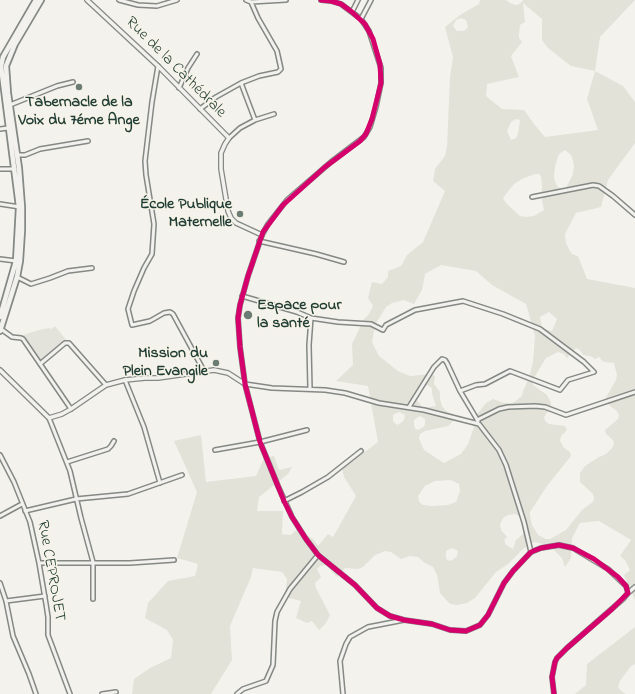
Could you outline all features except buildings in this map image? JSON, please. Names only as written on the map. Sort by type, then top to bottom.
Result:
[{"type":"main road","points":[[20,207],[0,71],[3,56],[36,0]]},
{"type":"main road","points":[[2,314],[17,277],[22,230],[17,155],[6,68],[8,58],[41,0]]},
{"type":"main road","points":[[0,330],[2,314],[18,261]]},
{"type":"street","name":"Rue de la Cathédrale","points":[[87,0],[158,66],[229,138]]},
{"type":"street","points":[[119,0],[138,5],[157,6],[178,0]]},
{"type":"street","points":[[246,0],[252,2],[286,0]]},
{"type":"street","points":[[321,0],[331,0],[341,4],[360,19],[369,31],[382,68],[381,83],[370,127],[366,134],[360,141],[331,162],[287,200],[268,224],[259,241],[242,296],[238,318],[245,384],[260,442],[284,501],[299,528],[318,555],[355,585],[377,608],[390,616],[404,620],[432,624],[450,630],[466,631],[480,625],[488,615],[504,583],[531,552],[559,545],[573,548],[608,569],[626,586],[628,593]]},
{"type":"street","points":[[352,12],[358,0]]},
{"type":"street","points":[[360,19],[371,0]]},
{"type":"street","points":[[200,109],[216,97],[241,83],[259,76],[278,72],[281,67],[275,47],[258,18],[252,2]]},
{"type":"street","points":[[179,88],[188,68],[197,54]]},
{"type":"street","points":[[158,66],[152,102],[146,162],[146,175],[154,224],[152,254],[134,291],[128,310],[132,326],[150,321],[164,313],[170,312],[173,314],[204,371]]},
{"type":"street","points":[[0,71],[6,68]]},
{"type":"street","points":[[10,105],[57,86],[73,82]]},
{"type":"street","points":[[241,83],[255,120]]},
{"type":"street","points":[[262,235],[236,223],[231,218],[228,211],[221,169],[221,153],[229,138],[240,128],[255,120],[274,114]]},
{"type":"street","points":[[0,129],[8,128]]},
{"type":"street","points":[[17,155],[24,155],[40,149],[88,141]]},
{"type":"street","points":[[0,169],[15,169]]},
{"type":"street","points":[[532,197],[593,185],[599,186],[613,196],[635,216]]},
{"type":"street","points":[[0,204],[20,207]]},
{"type":"street","points":[[259,241],[344,262]]},
{"type":"street","points":[[0,259],[18,261]]},
{"type":"street","points":[[17,277],[30,284],[68,271],[92,268]]},
{"type":"street","points":[[242,296],[297,312],[311,318],[338,322],[371,324],[383,330],[386,326],[415,310],[463,301],[503,314],[540,330],[584,362],[594,372],[568,380],[560,390],[510,370],[485,384],[460,391]]},
{"type":"street","points":[[310,389],[309,345],[311,318]]},
{"type":"street","points":[[0,330],[12,337],[23,339],[71,410]]},
{"type":"street","points":[[40,364],[65,343],[69,342],[106,385]]},
{"type":"street","points":[[409,407],[438,361],[442,359],[445,360],[460,391],[479,424],[499,450],[506,465],[524,522],[531,552]]},
{"type":"street","points":[[0,370],[49,418],[67,462],[93,562],[93,600]]},
{"type":"street","points":[[49,418],[71,410],[106,385],[125,380],[158,378],[214,370],[223,371],[245,384],[272,388],[325,390],[345,393],[379,403],[424,410],[479,424]]},
{"type":"street","points":[[125,380],[144,427],[160,483]]},
{"type":"street","points":[[477,420],[503,408],[535,406],[544,407],[566,415],[635,392]]},
{"type":"street","points":[[215,450],[260,442],[307,430]]},
{"type":"street","points":[[67,462],[108,449],[114,441]]},
{"type":"street","points":[[284,501],[328,477],[361,451]]},
{"type":"street","name":"Rue CEPROJET","points":[[0,455],[14,482],[30,522],[45,596],[48,617],[48,636],[70,694]]},
{"type":"street","points":[[26,511],[76,499],[128,494],[182,475]]},
{"type":"street","points":[[0,516],[22,504]]},
{"type":"street","points":[[237,694],[243,689],[266,681],[273,665],[275,621],[277,612],[290,589],[318,555]]},
{"type":"street","points":[[39,563],[130,563],[174,560]]},
{"type":"street","points":[[0,583],[6,601],[13,636],[36,694]]},
{"type":"street","points":[[554,694],[552,677],[557,658],[635,587]]},
{"type":"street","points":[[6,601],[45,596]]},
{"type":"street","points":[[343,694],[340,661],[346,644],[350,638],[368,627],[404,620]]},
{"type":"street","points":[[102,694],[116,692]]},
{"type":"shaded area","points":[[480,0],[506,0],[517,5],[523,0],[635,0],[600,37],[595,71],[623,86],[635,102],[635,143],[608,180],[601,207],[576,213],[565,234],[566,243],[572,254],[578,256],[587,279],[635,288],[635,600],[624,575],[630,570],[625,560],[620,556],[631,540],[599,521],[580,523],[572,538],[571,558],[565,567],[562,558],[549,545],[534,542],[523,549],[508,564],[496,572],[475,598],[467,603],[457,605],[450,604],[440,593],[437,575],[433,567],[418,557],[410,556],[401,559],[391,552],[385,551],[375,555],[363,567],[358,569],[345,568],[337,577],[326,565],[320,566],[317,569],[321,577],[315,583],[316,588],[330,615],[326,623],[319,630],[312,621],[307,623],[296,618],[301,601],[285,597],[287,579],[282,572],[253,568],[251,577],[230,626],[232,660],[211,694],[132,694],[134,679],[150,668],[171,658],[173,640],[167,630],[145,618],[148,603],[168,581],[195,576],[198,564],[177,558],[197,492],[174,441],[201,435],[206,482],[256,476],[264,458],[274,456],[279,470],[292,467],[288,474],[259,497],[257,511],[283,511],[282,534],[291,535],[297,529],[313,539],[318,546],[328,534],[333,537],[356,496],[344,477],[342,469],[378,442],[368,386],[336,381],[353,365],[352,344],[364,319],[369,314],[373,306],[368,298],[372,282],[382,284],[388,277],[388,271],[401,266],[407,255],[423,242],[445,191],[433,181],[435,169],[445,156],[447,147],[450,77],[453,57],[445,27],[460,15],[479,4]],"holes":[[[523,3],[542,19],[542,40],[548,48],[571,66],[595,71],[587,99],[598,130],[545,137],[524,110],[502,109],[486,96],[487,84],[519,77],[511,56],[522,42],[519,35],[520,25],[525,22]],[[461,18],[466,20],[468,27],[464,31],[457,31],[453,26],[456,20]],[[516,119],[520,120],[518,134],[516,138],[511,140],[507,131],[511,122]],[[565,150],[572,157],[574,166],[573,174],[566,188],[562,190],[557,186],[554,178],[555,166],[559,154]],[[535,174],[539,174],[541,176],[541,195],[544,210],[534,216],[520,216],[506,203],[503,198],[514,184],[522,179]],[[441,265],[476,271],[492,285],[526,304],[535,336],[533,362],[522,396],[513,403],[504,403],[493,399],[486,403],[477,414],[468,444],[461,454],[444,463],[424,450],[419,438],[420,434],[425,431],[448,426],[457,417],[446,411],[442,406],[440,392],[434,384],[435,376],[431,374],[410,376],[398,371],[379,356],[372,342],[375,325],[386,307],[392,303],[404,300],[414,304],[422,290],[425,274]],[[549,312],[557,319],[552,331],[542,328],[540,317]],[[576,348],[580,350],[583,355],[593,357],[594,359],[600,357],[601,360],[605,362],[614,363],[617,375],[616,380],[605,399],[619,415],[618,419],[605,430],[606,434],[613,440],[614,444],[612,448],[606,454],[585,466],[580,473],[580,482],[593,494],[593,502],[582,510],[566,530],[550,539],[546,539],[538,535],[532,525],[530,512],[547,486],[571,456],[570,452],[564,448],[560,441],[561,436],[567,430],[565,426],[549,424],[545,421],[544,417],[551,407],[551,403],[547,395],[533,385],[532,381],[546,358],[558,352],[564,354],[567,358]],[[427,385],[432,388],[432,394],[436,406],[423,408],[417,400],[421,394],[421,389]],[[399,412],[405,415],[404,420],[397,425],[393,421],[393,415]],[[420,416],[425,419],[425,425],[418,430],[415,429],[414,420]],[[451,480],[459,484],[460,491],[456,502],[448,505],[423,505],[420,503],[418,496],[425,486],[435,481]],[[515,514],[523,518],[526,523],[523,534],[516,540],[513,549],[506,545],[504,540],[507,537],[501,530],[500,525],[503,518],[508,515]],[[452,548],[458,551],[457,556],[454,559],[450,561],[447,560],[446,551]]]},
{"type":"shaded area","points":[[55,326],[67,341],[41,361],[37,359],[23,335],[39,330],[51,329]]},
{"type":"shaded area","points":[[635,627],[635,664],[631,666],[620,681],[618,687],[626,694],[575,694],[586,685],[587,664]]},
{"type":"cycle path","points":[[321,0],[341,4],[365,24],[373,39],[380,64],[381,83],[372,119],[366,134],[360,141],[325,167],[283,205],[263,232],[248,276],[238,318],[240,347],[245,384],[260,442],[284,501],[306,539],[318,555],[355,585],[377,608],[390,616],[404,620],[432,624],[450,630],[466,631],[480,625],[488,615],[504,583],[513,571],[531,552],[541,548],[559,545],[573,548],[594,559],[618,577],[626,586],[628,593],[557,658],[552,677],[554,694]]},
{"type":"place","name":"Tabernacle de la Voix du 7éme Ange","points":[[79,87]]},
{"type":"place","name":"École Publique Maternelle","points":[[240,214]]},
{"type":"place","name":"Espace pour la santé","points":[[248,315]]},
{"type":"place","name":"Mission du Plein Evangile","points":[[216,363]]}]
